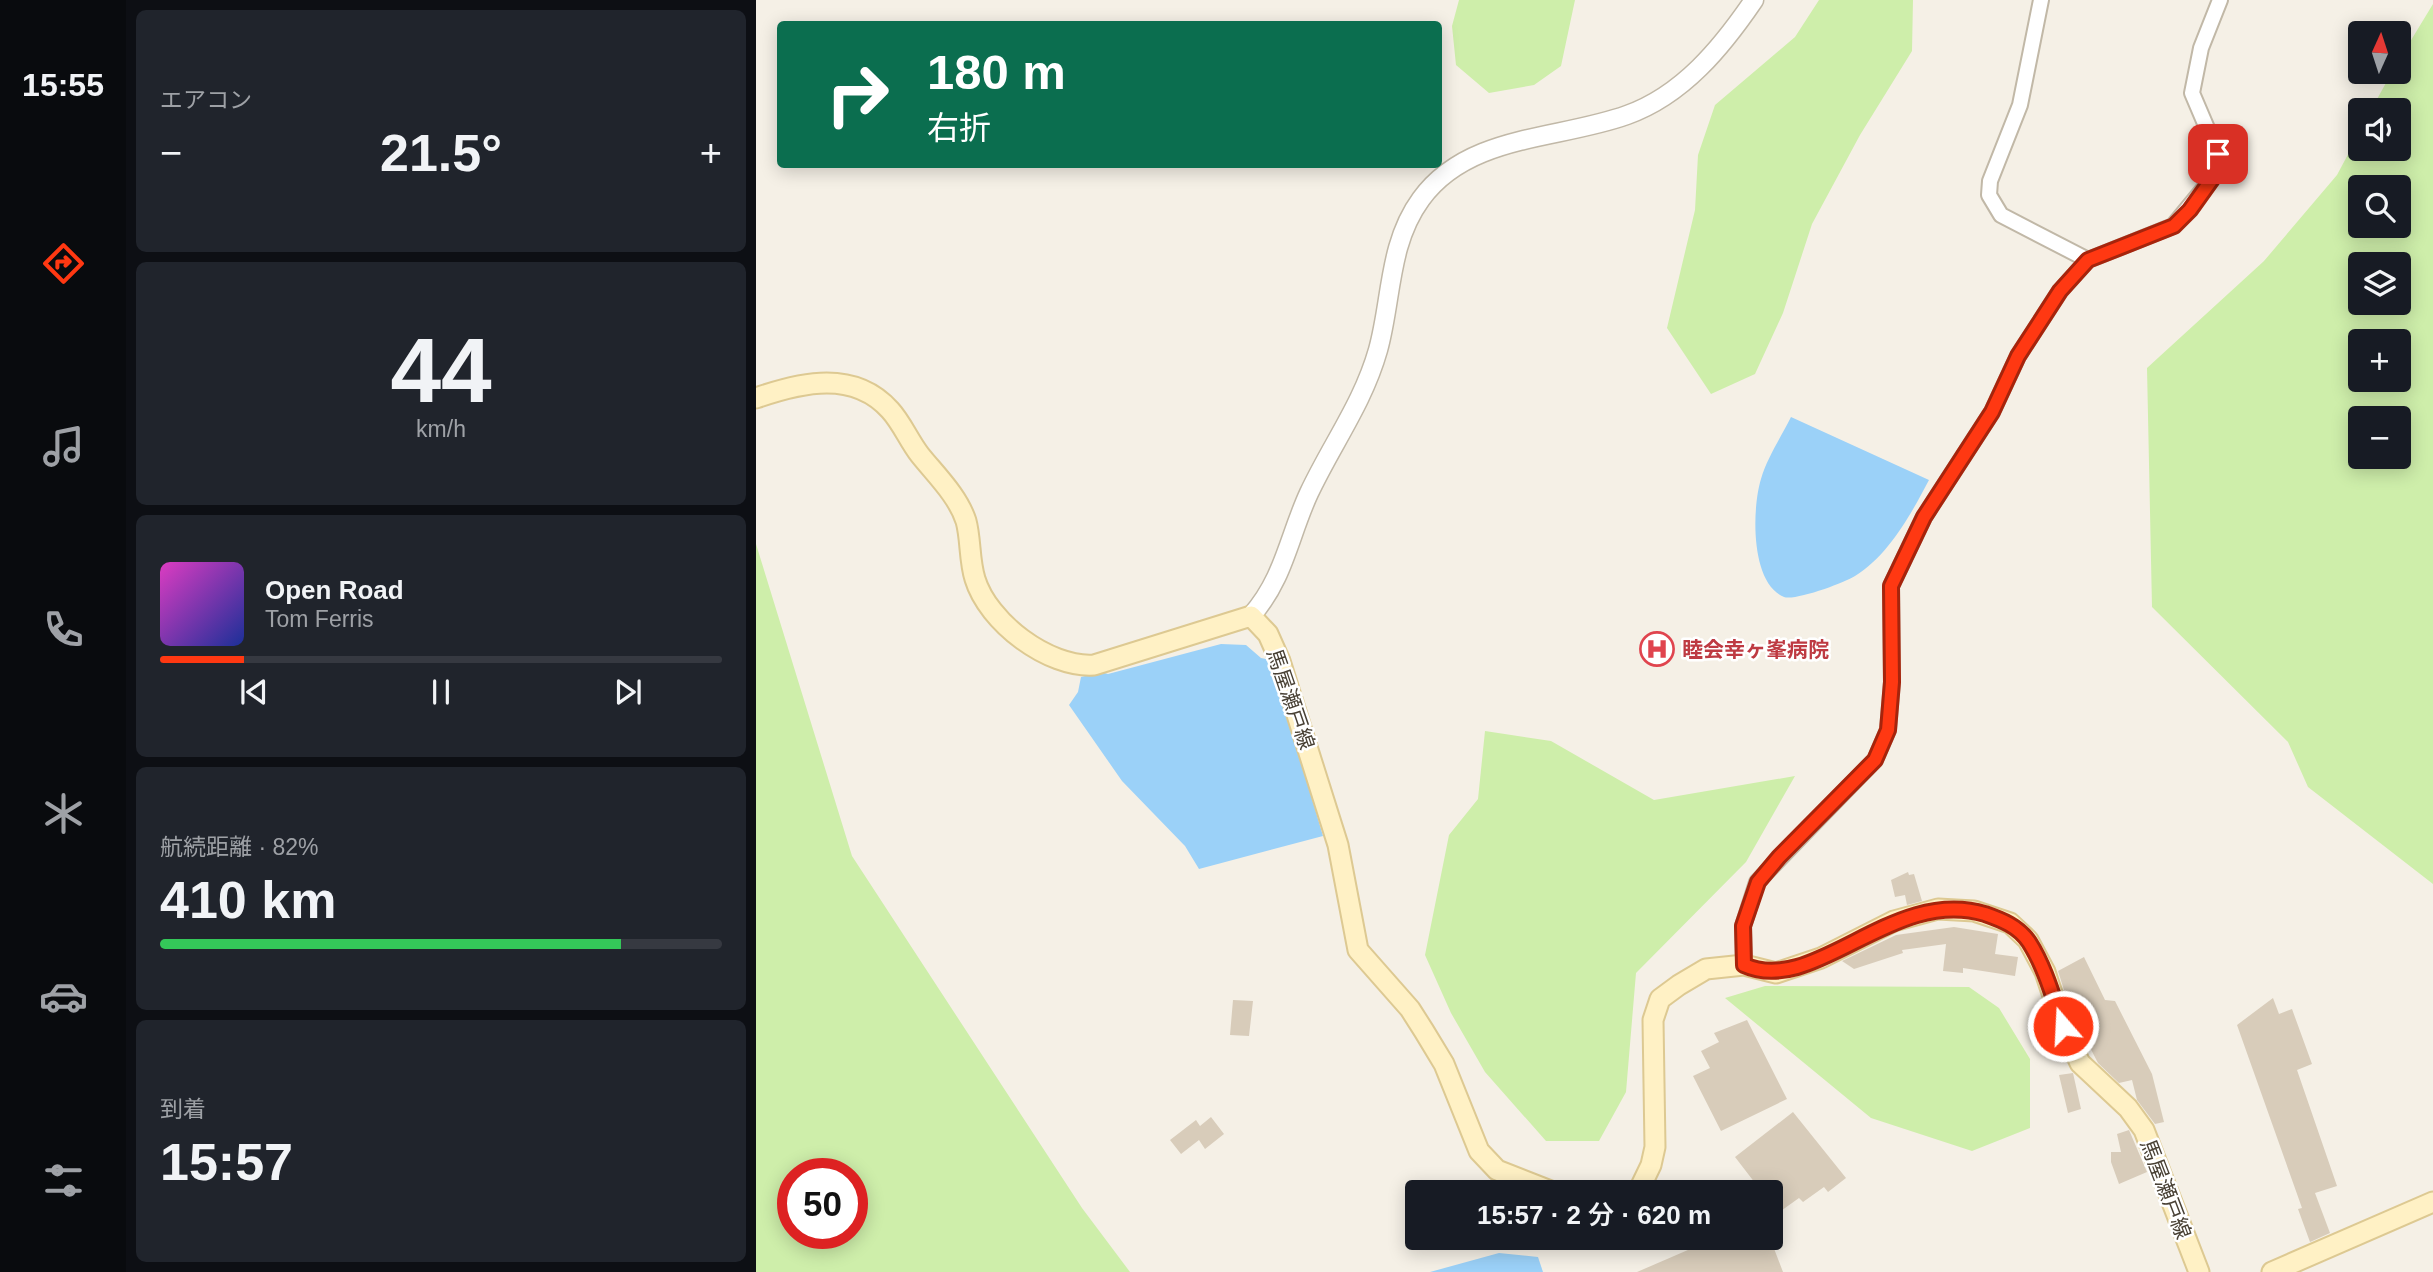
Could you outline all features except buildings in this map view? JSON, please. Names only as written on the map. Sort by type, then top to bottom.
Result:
[{"type":"main road","points":[[756,398],[820,382],[842,382],[871,394],[891,411],[914,447],[954,496],[966,520],[975,579],[989,608],[1007,628],[1065,661],[1079,666],[1094,665],[1251,616]]},
{"type":"main road","name":"馬屋瀬戸線","points":[[1251,616],[1268,634],[1280,661],[1338,845],[1358,950],[1410,1009],[1444,1064],[1479,1151],[1497,1170],[1522,1180]]},
{"type":"main road","name":"馬屋瀬戸線","points":[[1644,1180],[1656,1147],[1653,1020],[1660,999],[1706,969],[1744,965],[1776,973],[1821,958],[1894,921],[1938,909],[1974,911],[2010,923],[2028,940],[2045,972],[2080,1063],[2128,1108],[2144,1130],[2199,1272]]},
{"type":"main road","points":[[2272,1272],[2433,1202]]},
{"type":"street","points":[[1251,616],[1268,597],[1309,493],[1367,383],[1378,347],[1397,249],[1420,200],[1441,177],[1461,163],[1489,150],[1628,115],[1661,99],[1714,55],[1754,0]]},
{"type":"street","points":[[2041,0],[2021,105],[1990,181],[1989,195],[2001,215],[2088,260]]},
{"type":"street","points":[[1744,965],[1743,926],[1758,882],[1779,857],[1875,760],[1888,730],[1892,682],[1891,586],[1924,517],[1992,412],[2018,356],[2060,291],[2088,260],[2174,226],[2215,175],[2218,154],[2192,93],[2201,48],[2220,0]]},
{"type":"green space","points":[[1459,0],[1575,0],[1561,66],[1534,85],[1489,93],[1456,65],[1452,26]]},
{"type":"green space","points":[[1819,0],[1913,0],[1912,51],[1860,135],[1812,224],[1783,313],[1755,374],[1711,394],[1667,328],[1695,210],[1698,155],[1715,105],[1795,37]]},
{"type":"green space","points":[[2433,4],[2433,884],[2308,787],[2288,742],[2152,607],[2147,368],[2264,261],[2337,175],[2348,154],[2348,161],[2411,161],[2411,98],[2378,98],[2385,84],[2412,84],[2412,39]]},
{"type":"green space","points":[[756,544],[852,856],[1082,1208],[1130,1272],[756,1272]]},
{"type":"green space","points":[[1485,731],[1551,741],[1654,800],[1795,776],[1746,862],[1636,973],[1626,1092],[1599,1141],[1546,1141],[1485,1072],[1451,1013],[1425,955],[1449,835],[1478,799]]},
{"type":"green space","points":[[1765,986],[1969,987],[1999,1008],[2030,1059],[2030,1128],[1972,1151],[1871,1118],[1725,998]]},
{"type":"water","points":[[1791,417],[1929,480],[1898,533],[1867,567],[1841,583],[1790,598],[1773,589],[1765,577],[1759,561],[1755,525],[1761,479],[1770,455]]},
{"type":"water","points":[[1221,644],[1246,645],[1266,659],[1277,679],[1323,836],[1199,869],[1185,846],[1122,781],[1069,705],[1078,692],[1081,677],[1101,672],[1108,674]]},
{"type":"water","points":[[1499,1253],[1538,1257],[1543,1272],[1430,1272]]},
{"type":"place","name":"睦会幸ヶ峯病院","points":[[1657,649]]},
{"type":"route","points":[[2063,1026],[2045,972],[2028,940],[2010,923],[1974,911],[1938,909],[1894,921],[1821,958],[1776,973],[1744,965],[1743,926],[1758,882],[1779,857],[1810,829],[1875,760],[1888,730],[1892,682],[1889,627],[1891,586],[1924,517],[1992,412],[2018,356],[2060,291],[2088,260],[2174,226],[2190,210],[2215,175],[2218,154]]}]
